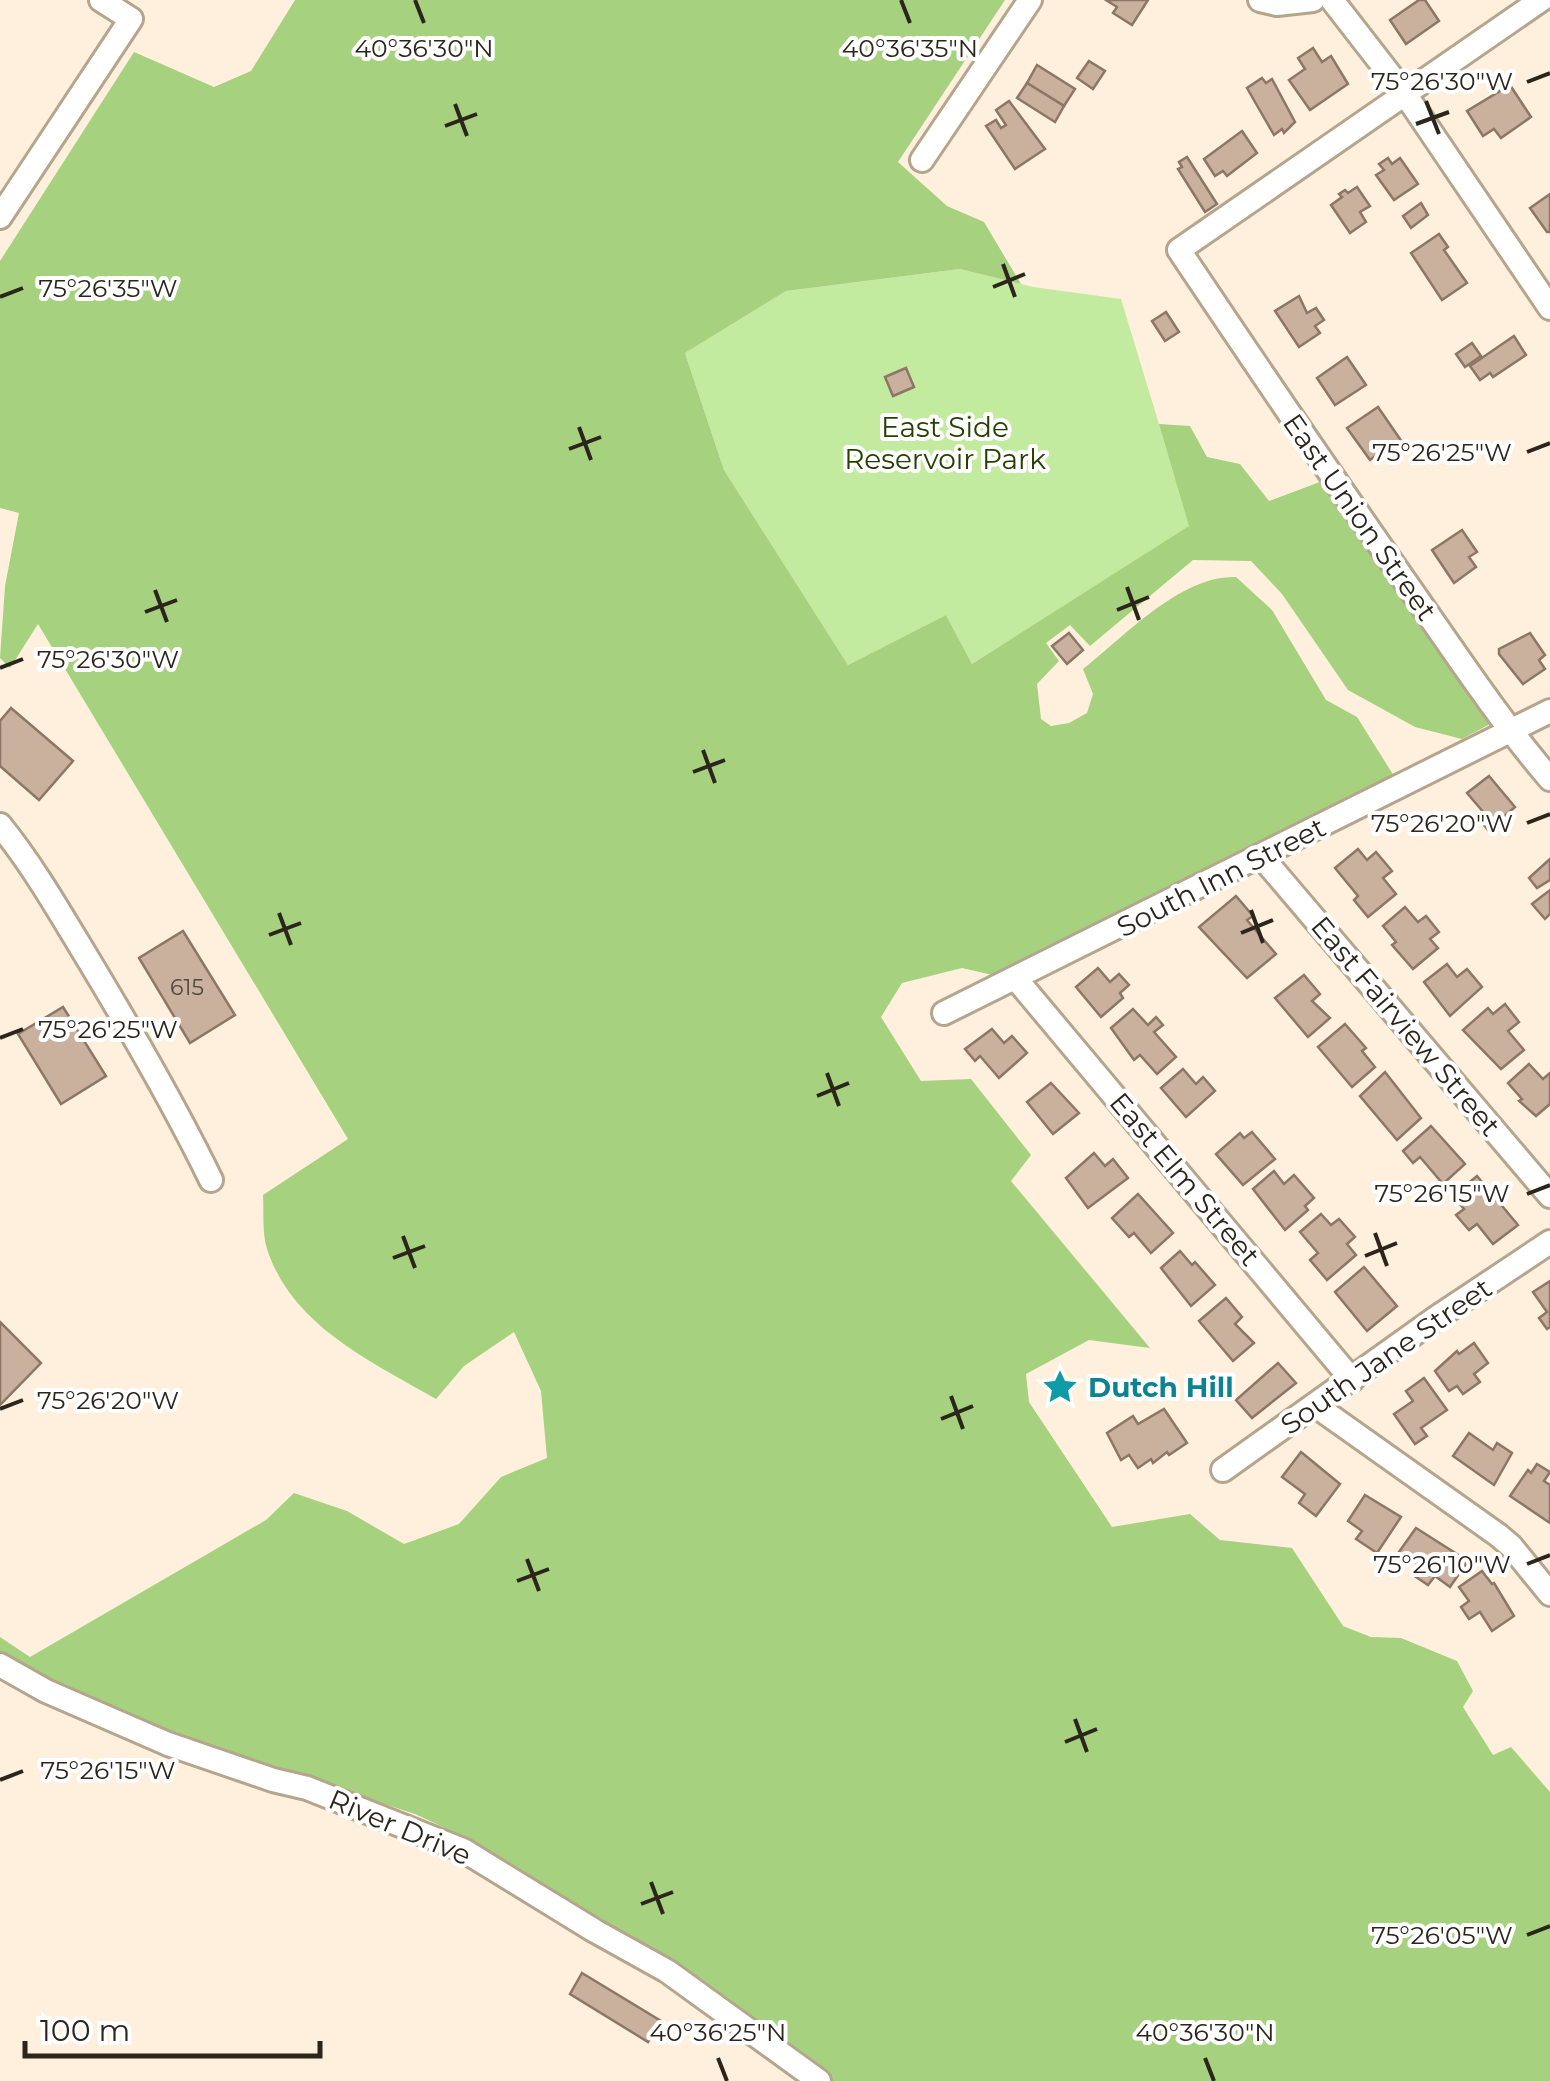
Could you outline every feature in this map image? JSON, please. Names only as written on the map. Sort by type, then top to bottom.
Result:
[{"type":"street","points":[[0,217],[131,18],[101,0]]},
{"type":"street","points":[[922,160],[1030,0]]},
{"type":"street","points":[[1260,0],[1277,4],[1312,0]]},
{"type":"street","points":[[1332,0],[1405,94],[1550,308]]},
{"type":"street","points":[[1405,94],[1541,0]]},
{"type":"street","name":"East Union Street","points":[[1405,94],[1179,250],[1510,731],[1550,779]]},
{"type":"street","name":"South Inn Street","points":[[944,1013],[1550,711]]},
{"type":"street","points":[[0,825],[21,851],[136,1039],[211,1180]]},
{"type":"street","name":"East Fairview Street","points":[[1261,856],[1550,1196]]},
{"type":"street","name":"East Elm Street","points":[[1016,980],[1352,1380]]},
{"type":"street","name":"South Jane Street","points":[[1223,1470],[1550,1242]]},
{"type":"street","points":[[1316,1406],[1498,1535],[1550,1594]]},
{"type":"street","name":"River Drive","points":[[0,1665],[46,1691],[168,1744],[307,1788],[463,1850],[667,1971],[820,2081]]},
{"type":"green space","points":[[295,0],[1005,0],[898,162],[947,206],[984,222],[1021,284],[960,269],[786,291],[685,353],[724,470],[848,665],[946,615],[972,664],[1189,526],[1159,424],[1190,426],[1207,457],[1240,464],[1269,501],[1325,480],[1492,723],[1462,739],[1415,727],[1348,690],[1282,594],[1251,561],[1193,560],[1090,646],[1070,625],[1046,643],[1059,661],[1037,684],[1041,719],[1051,726],[1069,723],[1087,713],[1093,694],[1083,669],[1174,597],[1215,579],[1236,577],[1272,610],[1326,700],[1357,717],[1394,776],[997,976],[962,968],[902,983],[881,1017],[921,1081],[971,1079],[1031,1155],[1011,1181],[1150,1348],[1089,1340],[1026,1374],[1029,1402],[1112,1527],[1190,1514],[1220,1540],[1292,1548],[1343,1626],[1371,1637],[1401,1638],[1457,1661],[1473,1691],[1463,1707],[1493,1755],[1511,1747],[1550,1792],[1550,2081],[816,2081],[636,1946],[517,1867],[458,1834],[415,1814],[101,1706],[0,1653],[0,1637],[30,1657],[266,1520],[294,1493],[347,1511],[404,1544],[459,1524],[501,1477],[547,1458],[541,1391],[514,1332],[464,1366],[436,1399],[361,1356],[315,1321],[295,1300],[267,1249],[263,1195],[348,1139],[38,624],[10,668],[0,658],[5,586],[19,513],[0,508],[0,261],[134,52],[214,87],[251,71]]},
{"type":"green space","name":"East Side Reservoir Park","points":[[960,269],[1033,287],[1121,299],[1190,526],[972,664],[946,615],[848,665],[724,470],[685,353],[786,291]]},
{"type":"building","points":[[1106,0],[1148,0],[1132,25],[1113,13],[1117,7]]},
{"type":"building","points":[[1425,0],[1439,21],[1406,44],[1390,20]]},
{"type":"building","points":[[1313,48],[1322,62],[1331,56],[1348,84],[1310,110],[1289,80],[1305,69],[1298,58]]},
{"type":"building","points":[[1089,61],[1105,71],[1093,89],[1077,78]]},
{"type":"building","points":[[1037,65],[1075,89],[1064,106],[1027,83]]},
{"type":"building","points":[[1262,78],[1266,83],[1272,79],[1295,122],[1284,133],[1282,129],[1274,135],[1247,88]]},
{"type":"building","points":[[1027,83],[1064,106],[1055,122],[1017,98]]},
{"type":"building","points":[[1510,85],[1531,117],[1501,138],[1494,129],[1483,136],[1467,111]]},
{"type":"building","points":[[1009,101],[1045,149],[1015,169],[986,126],[996,120],[1001,128],[1006,125],[996,110]]},
{"type":"building","points":[[1242,131],[1257,153],[1227,176],[1223,171],[1215,176],[1204,159]]},
{"type":"building","points":[[1187,157],[1217,204],[1205,212],[1178,169],[1182,167],[1179,162]]},
{"type":"building","points":[[1388,158],[1392,164],[1400,158],[1418,184],[1394,200],[1376,175],[1384,170],[1379,164]]},
{"type":"building","points":[[1357,187],[1370,206],[1360,212],[1366,222],[1350,233],[1331,205],[1342,197],[1339,194]]},
{"type":"building","points":[[1550,194],[1550,232],[1547,232],[1530,208]]},
{"type":"building","points":[[1421,203],[1428,215],[1411,228],[1403,216]]},
{"type":"building","points":[[1439,234],[1448,247],[1444,250],[1467,283],[1442,300],[1411,253]]},
{"type":"building","points":[[1299,296],[1307,313],[1316,308],[1324,320],[1315,326],[1320,333],[1299,347],[1275,311]]},
{"type":"building","points":[[1166,312],[1179,332],[1165,341],[1152,321]]},
{"type":"building","points":[[1514,336],[1526,355],[1493,377],[1490,373],[1480,380],[1470,366]]},
{"type":"building","points":[[1472,343],[1481,356],[1465,367],[1456,354]]},
{"type":"building","points":[[1347,357],[1366,385],[1335,405],[1317,378]]},
{"type":"building","points":[[906,368],[914,387],[893,396],[885,377]]},
{"type":"building","points":[[1378,407],[1402,442],[1392,449],[1390,445],[1370,460],[1347,428]]},
{"type":"building","points":[[1462,530],[1477,552],[1469,557],[1476,567],[1454,583],[1432,550]]},
{"type":"building","points":[[1069,633],[1083,650],[1067,664],[1052,646]]},
{"type":"building","points":[[1530,633],[1545,655],[1539,660],[1545,669],[1523,684],[1499,649]]},
{"type":"building","points":[[11,708],[73,761],[39,800],[0,766],[0,721]]},
{"type":"building","points":[[1489,776],[1515,807],[1488,830],[1479,819],[1485,814],[1467,793]]},
{"type":"building","points":[[1358,849],[1367,860],[1376,852],[1392,871],[1383,878],[1396,894],[1368,917],[1354,900],[1358,896],[1335,868]]},
{"type":"building","points":[[1550,859],[1550,880],[1537,888],[1529,878]]},
{"type":"building","points":[[1550,890],[1550,914],[1545,919],[1532,904]]},
{"type":"building","points":[[1236,896],[1253,916],[1247,920],[1276,954],[1247,978],[1199,927]]},
{"type":"building","points":[[1405,907],[1418,922],[1426,916],[1439,932],[1430,939],[1438,948],[1413,969],[1392,945],[1396,942],[1383,926]]},
{"type":"building","points":[[183,931],[235,1015],[190,1043],[139,958]]},
{"type":"building","points":[[1447,964],[1457,977],[1467,969],[1482,987],[1450,1016],[1424,982]]},
{"type":"building","points":[[1098,968],[1110,982],[1119,974],[1129,985],[1120,993],[1123,998],[1101,1017],[1076,987]]},
{"type":"building","points":[[1304,975],[1320,994],[1312,1001],[1330,1018],[1308,1037],[1275,998]]},
{"type":"building","points":[[1505,1004],[1519,1022],[1508,1031],[1524,1050],[1501,1069],[1463,1030],[1488,1008],[1493,1014]]},
{"type":"building","points":[[63,1007],[106,1076],[61,1104],[18,1034]]},
{"type":"building","points":[[1133,1009],[1148,1025],[1156,1017],[1163,1025],[1154,1032],[1176,1057],[1157,1074],[1140,1055],[1134,1060],[1111,1028]]},
{"type":"building","points":[[1345,1024],[1366,1048],[1362,1051],[1375,1067],[1352,1087],[1318,1047]]},
{"type":"building","points":[[992,1029],[1004,1043],[1012,1036],[1027,1053],[999,1078],[980,1056],[975,1061],[965,1049]]},
{"type":"building","points":[[1529,1064],[1543,1079],[1550,1073],[1550,1104],[1536,1116],[1519,1101],[1522,1099],[1508,1083]]},
{"type":"building","points":[[1183,1069],[1196,1084],[1203,1077],[1215,1091],[1186,1117],[1161,1088]]},
{"type":"building","points":[[1385,1072],[1421,1118],[1397,1140],[1360,1096]]},
{"type":"building","points":[[1051,1083],[1079,1113],[1053,1134],[1027,1102]]},
{"type":"building","points":[[1431,1126],[1465,1164],[1443,1184],[1420,1157],[1413,1163],[1403,1151]]},
{"type":"building","points":[[1252,1132],[1275,1159],[1243,1185],[1216,1154],[1240,1133],[1244,1138]]},
{"type":"building","points":[[1094,1153],[1105,1166],[1113,1159],[1128,1178],[1088,1208],[1066,1178]]},
{"type":"building","points":[[1274,1171],[1284,1184],[1294,1175],[1314,1198],[1305,1206],[1308,1210],[1285,1230],[1253,1189]]},
{"type":"building","points":[[1477,1176],[1518,1225],[1493,1244],[1477,1224],[1469,1230],[1456,1215],[1464,1209],[1453,1196]]},
{"type":"building","points":[[1138,1194],[1173,1233],[1151,1253],[1134,1233],[1129,1237],[1112,1218]]},
{"type":"building","points":[[1321,1214],[1331,1225],[1339,1219],[1355,1237],[1347,1244],[1356,1255],[1327,1280],[1310,1260],[1318,1253],[1300,1232]]},
{"type":"building","points":[[1180,1251],[1215,1285],[1191,1306],[1161,1268]]},
{"type":"building","points":[[1364,1267],[1397,1306],[1367,1331],[1335,1292]]},
{"type":"building","points":[[1550,1281],[1547,1329],[1539,1318],[1547,1312],[1533,1292]]},
{"type":"building","points":[[1226,1298],[1242,1317],[1235,1324],[1254,1343],[1233,1361],[1199,1321]]},
{"type":"building","points":[[0,1322],[41,1363],[0,1405]]},
{"type":"building","points":[[1474,1343],[1488,1363],[1474,1374],[1480,1382],[1463,1394],[1457,1386],[1449,1391],[1435,1371],[1457,1351],[1459,1354]]},
{"type":"building","points":[[1278,1363],[1296,1383],[1252,1418],[1236,1400]]},
{"type":"building","points":[[1424,1378],[1447,1410],[1421,1428],[1427,1436],[1415,1444],[1394,1414],[1413,1401],[1406,1391]]},
{"type":"building","points":[[1164,1409],[1187,1443],[1138,1468],[1129,1455],[1121,1460],[1107,1433],[1133,1416],[1138,1424]]},
{"type":"building","points":[[1469,1433],[1493,1450],[1497,1443],[1512,1453],[1494,1485],[1453,1456]]},
{"type":"building","points":[[1301,1452],[1340,1484],[1316,1516],[1299,1503],[1305,1494],[1282,1477]]},
{"type":"building","points":[[1537,1464],[1550,1472],[1544,1481],[1550,1485],[1550,1523],[1510,1496],[1528,1470],[1531,1473]]},
{"type":"building","points":[[1365,1495],[1401,1517],[1377,1553],[1356,1539],[1362,1531],[1348,1521]]},
{"type":"building","points":[[1416,1528],[1468,1561],[1450,1587],[1435,1576],[1428,1585],[1413,1575],[1420,1566],[1399,1552]]},
{"type":"building","points":[[1482,1571],[1514,1616],[1492,1631],[1480,1612],[1469,1619],[1461,1607],[1469,1601],[1459,1587]]},
{"type":"building","points":[[582,1973],[661,2021],[648,2042],[570,1994]]},
{"type":"place","name":"Dutch Hill","points":[[1060,1387]]}]
